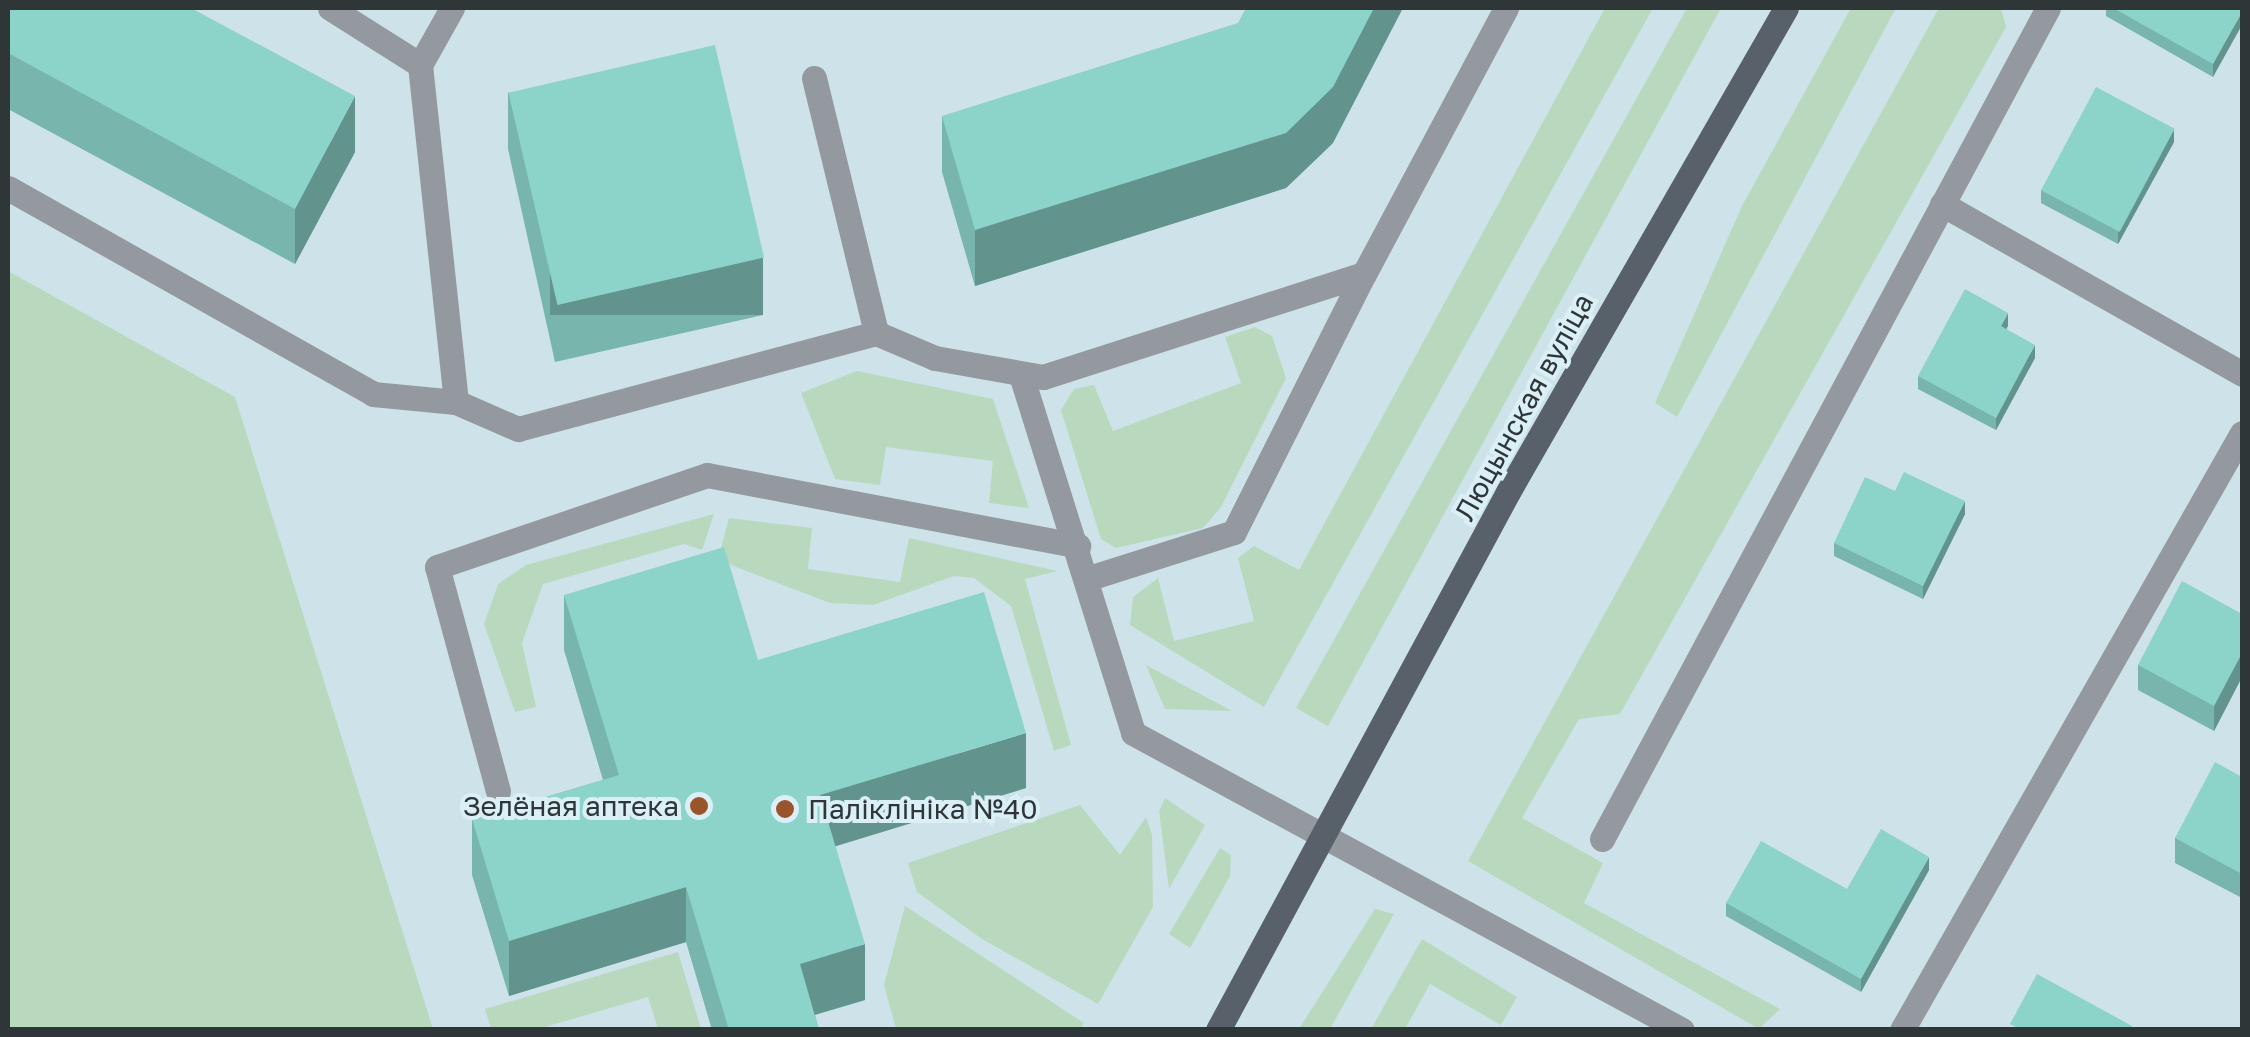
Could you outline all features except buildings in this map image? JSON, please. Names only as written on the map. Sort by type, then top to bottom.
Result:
[{"type":"main road","name":"Люцынская вуліца","points":[[1218,1030],[1324,840],[1508,492],[1786,8]]},
{"type":"street","points":[[330,8],[420,65]]},
{"type":"street","points":[[452,8],[420,65],[456,402]]},
{"type":"street","points":[[1086,579],[1234,532],[1364,274],[1506,8]]},
{"type":"street","points":[[1602,839],[2048,8]]},
{"type":"street","points":[[814,78],[876,333]]},
{"type":"street","points":[[8,188],[374,394],[456,402],[518,429],[876,333],[935,358],[1022,378],[1364,274]]},
{"type":"street","points":[[1942,204],[2242,374]]},
{"type":"street","points":[[1022,378],[1078,546],[1133,733],[1324,840],[1682,1030]]},
{"type":"street","points":[[1902,1030],[2242,432]]},
{"type":"street","points":[[498,791],[437,567],[707,475],[1078,546]]},
{"type":"green space","points":[[1605,8],[1653,8],[1264,707],[1130,625],[1133,597],[1158,578],[1174,641],[1254,621],[1238,558],[1254,546],[1299,570]]},
{"type":"green space","points":[[1687,8],[1721,8],[1328,726],[1296,708]]},
{"type":"green space","points":[[1851,8],[1896,8],[1677,417],[1655,403],[1742,206]]},
{"type":"green space","points":[[1939,8],[2001,8],[2006,27],[1620,714],[1579,719],[1522,818],[1603,863],[1584,903],[1780,1009],[1759,1029],[1468,861]]},
{"type":"green space","points":[[8,271],[235,397],[433,1029],[8,1029]]},
{"type":"green space","points":[[1255,327],[1272,336],[1286,378],[1221,507],[1203,528],[1116,548],[1101,539],[1061,410],[1074,389],[1094,385],[1113,431],[1241,383],[1225,337]]},
{"type":"green space","points":[[857,371],[993,399],[1029,508],[989,503],[993,461],[886,447],[880,485],[835,479],[801,393]]},
{"type":"green space","points":[[714,514],[702,550],[684,544],[543,584],[522,643],[536,707],[515,712],[484,624],[498,584],[526,565]]},
{"type":"green space","points":[[729,518],[812,528],[808,569],[900,582],[909,538],[1057,571],[1025,579],[1071,745],[1054,751],[1011,606],[974,578],[954,576],[873,605],[830,603],[718,560]]},
{"type":"green space","points":[[1146,665],[1232,711],[1165,709]]},
{"type":"green space","points":[[1165,798],[1205,825],[1169,889],[1159,811]]},
{"type":"green space","points":[[1080,805],[1120,855],[1146,817],[1152,835],[1153,907],[1098,1004],[982,939],[917,892],[908,863]]},
{"type":"green space","points":[[1220,848],[1231,855],[1230,876],[1190,948],[1169,934]]},
{"type":"green space","points":[[905,906],[1084,1023],[1080,1029],[896,1029],[884,985]]},
{"type":"green space","points":[[1375,909],[1394,914],[1330,1029],[1299,1029]]},
{"type":"green space","points":[[1422,939],[1517,997],[1501,1025],[1430,984],[1405,1029],[1371,1029]]},
{"type":"green space","points":[[678,952],[701,1029],[658,1029],[648,997],[538,1029],[491,1029],[485,1009]]},
{"type":"place","name":"Зелёная аптека","points":[[699,806]]},
{"type":"place","name":"Паліклініка №40","points":[[785,809]]}]
